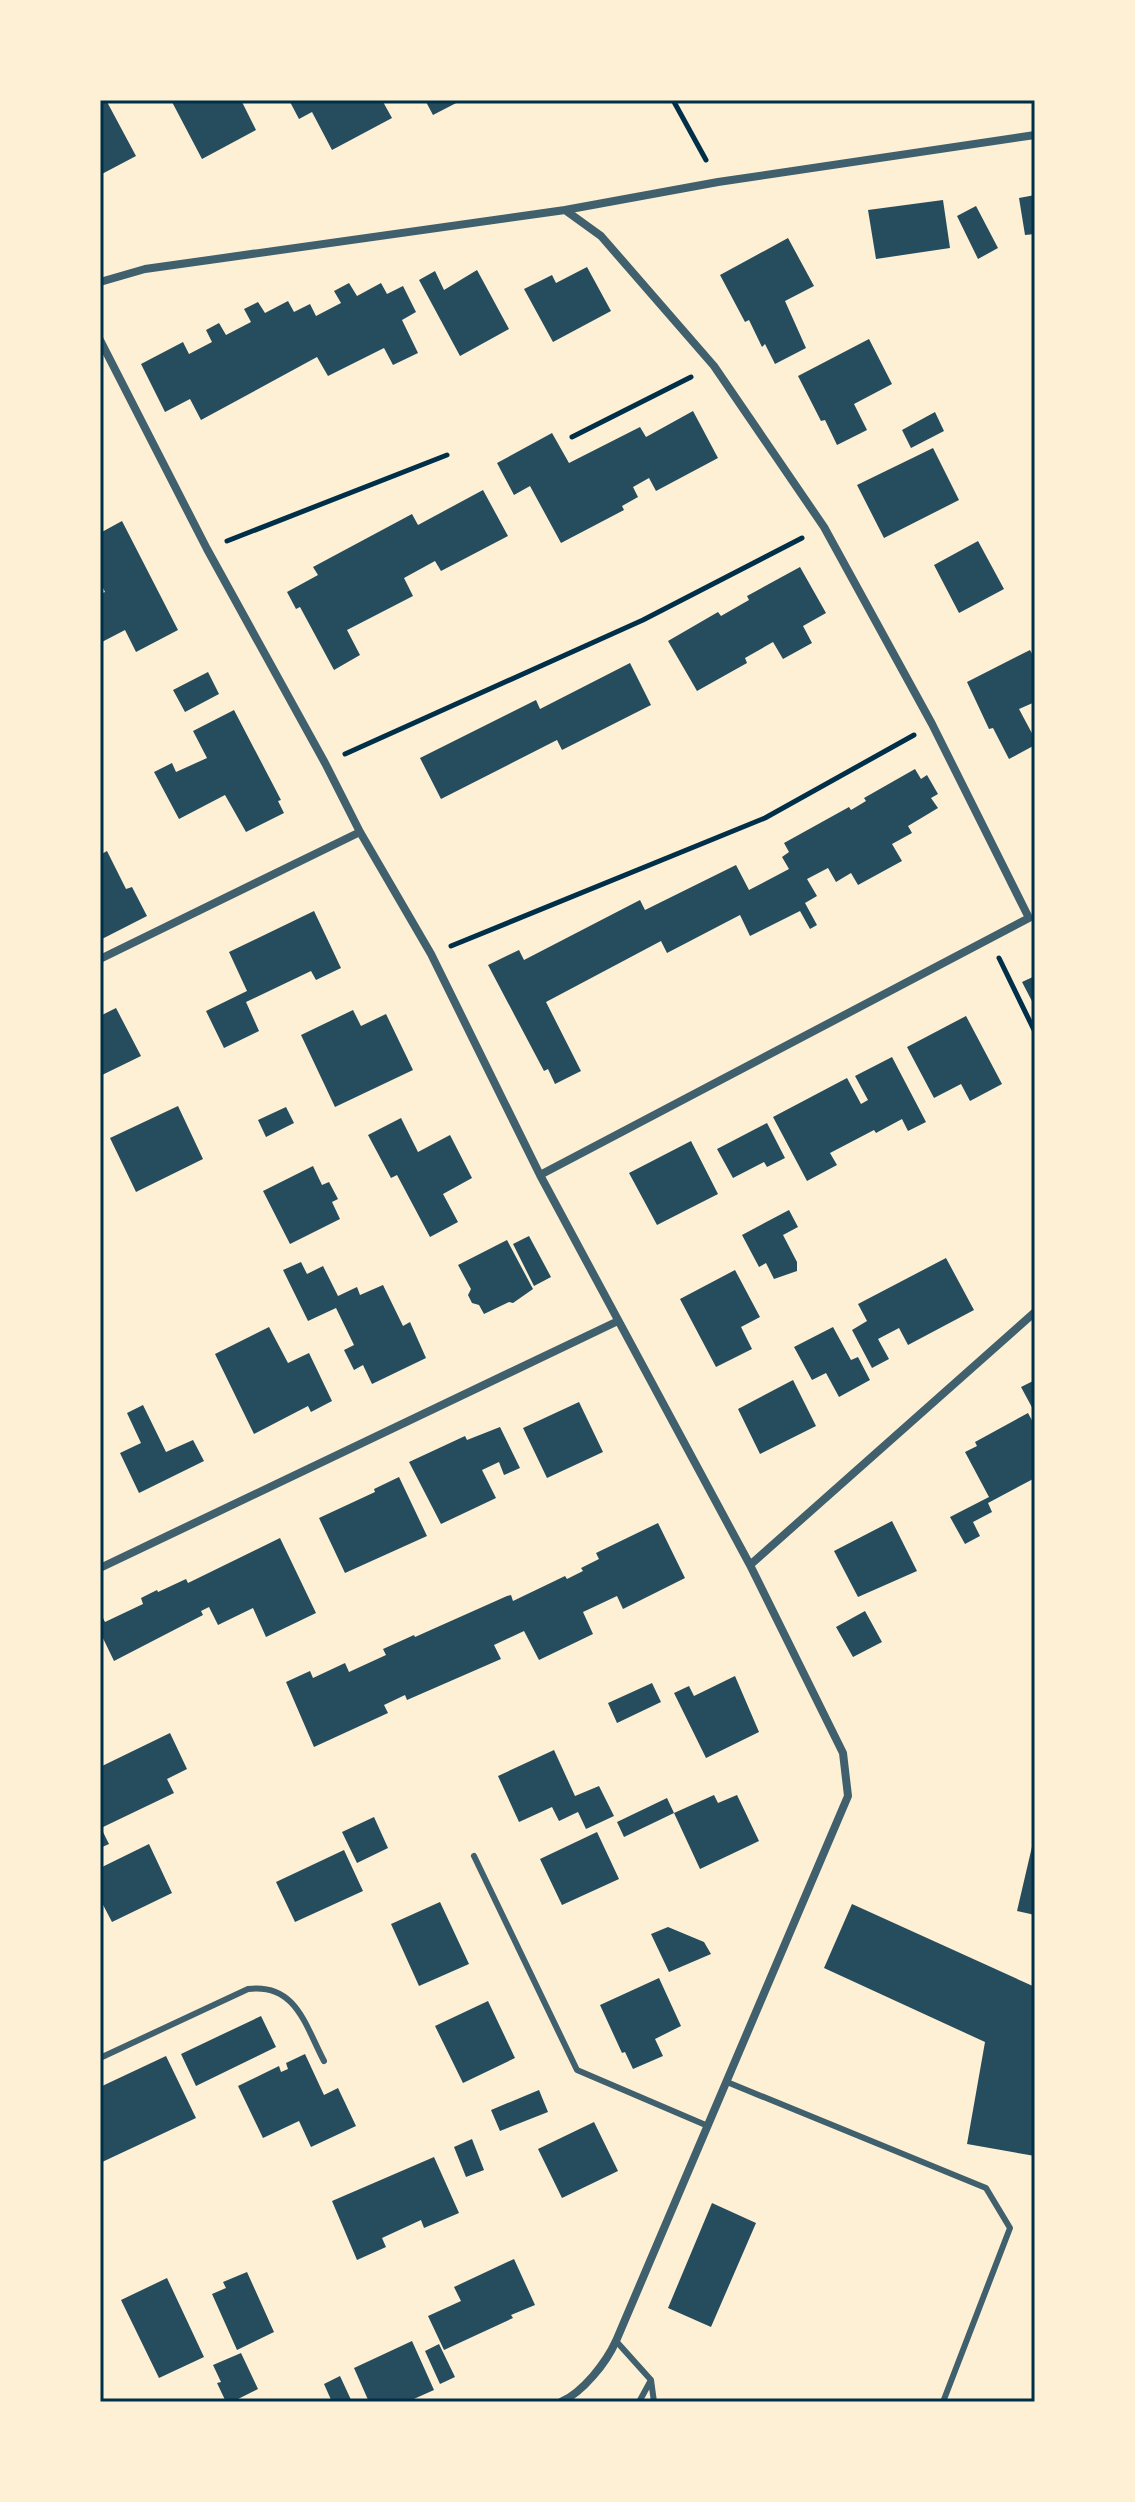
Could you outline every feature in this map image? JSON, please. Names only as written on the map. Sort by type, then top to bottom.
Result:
[{"type":"street","points":[[100,282],[145,269],[565,210],[718,182],[1035,135]]},
{"type":"street","points":[[540,1175],[1032,916],[824,527],[714,366],[601,236],[565,210]]},
{"type":"street","points":[[100,340],[207,549],[360,832],[431,954],[540,1175],[750,1565],[843,1753],[848,1796],[611,2353],[573,2396],[561,2402]]},
{"type":"street","points":[[100,959],[360,832]]},
{"type":"street","points":[[750,1565],[1035,1312]]},
{"type":"street","points":[[100,1568],[618,1321]]},
{"type":"lane","points":[[474,1856],[577,2070],[708,2126]]},
{"type":"lane","points":[[100,2058],[248,1989],[264,1987],[280,1992],[294,2004],[324,2061]]},
{"type":"lane","points":[[727,2082],[986,2188],[1010,2228],[943,2402]]},
{"type":"lane","points":[[616,2341],[651,2380],[654,2402]]},
{"type":"lane","points":[[639,2402],[651,2380]]},
{"type":"path","points":[[673,100],[718,182]]},
{"type":"path","points":[[572,437],[714,366]]},
{"type":"path","points":[[207,549],[447,455]]},
{"type":"path","points":[[325,763],[643,620],[824,527]]},
{"type":"path","points":[[431,954],[765,818],[932,724]]},
{"type":"path","points":[[989,940],[1035,1032]]},
{"type":"building","points":[[100,100],[106,100],[136,156],[100,175]]},
{"type":"building","points":[[171,100],[241,100],[256,130],[202,159]]},
{"type":"building","points":[[289,100],[382,100],[392,118],[332,150],[312,112],[299,119]]},
{"type":"building","points":[[425,100],[462,100],[433,115]]},
{"type":"building","points":[[1035,195],[1035,234],[1025,235],[1019,198]]},
{"type":"building","points":[[943,200],[950,248],[876,259],[868,210]]},
{"type":"building","points":[[976,206],[998,248],[978,259],[957,216]]},
{"type":"building","points":[[788,238],[814,286],[785,301],[806,348],[775,364],[765,344],[762,347],[749,320],[745,322],[720,275]]},
{"type":"building","points":[[587,267],[611,311],[553,342],[524,289],[552,275],[556,283]]},
{"type":"building","points":[[477,270],[509,329],[460,356],[419,280],[435,271],[444,290]]},
{"type":"building","points":[[349,283],[357,296],[381,283],[387,294],[403,286],[416,312],[402,320],[418,353],[393,365],[384,348],[328,376],[317,357],[201,420],[190,399],[165,412],[141,364],[183,342],[189,354],[212,342],[206,330],[219,323],[226,335],[251,322],[244,309],[258,302],[265,313],[288,301],[294,312],[310,304],[316,316],[341,303],[334,291]]},
{"type":"building","points":[[869,339],[892,384],[854,404],[867,430],[837,445],[798,376]]},
{"type":"building","points":[[693,411],[718,458],[656,491],[649,478],[633,487],[638,497],[622,506],[624,510],[561,543],[530,486],[514,495],[497,463],[552,433],[569,463],[640,427],[646,437]]},
{"type":"building","points":[[935,412],[944,431],[911,448],[902,430]]},
{"type":"building","points":[[933,448],[959,500],[884,538],[857,485]]},
{"type":"building","points":[[483,490],[508,536],[441,571],[435,561],[404,578],[413,596],[347,630],[360,655],[334,670],[300,607],[296,609],[287,592],[318,575],[313,567],[412,514],[418,525]]},
{"type":"building","points":[[122,521],[178,630],[136,652],[125,630],[100,643],[100,594],[105,592],[100,582],[100,533]]},
{"type":"building","points":[[978,541],[1004,589],[959,613],[934,565]]},
{"type":"building","points":[[800,567],[826,613],[803,626],[812,643],[783,659],[773,642],[745,658],[747,663],[697,691],[668,641],[718,612],[721,616],[749,600],[747,596]]},
{"type":"building","points":[[1030,650],[1035,659],[1035,702],[1019,709],[1035,739],[1035,745],[1009,759],[993,728],[989,729],[967,682]]},
{"type":"building","points":[[630,663],[651,705],[562,750],[557,740],[441,799],[420,758],[536,700],[540,709]]},
{"type":"building","points":[[208,672],[219,694],[185,712],[173,690]]},
{"type":"building","points":[[234,710],[281,800],[278,801],[284,813],[246,832],[225,795],[179,819],[154,772],[172,763],[176,772],[207,758],[193,731]]},
{"type":"building","points":[[915,769],[921,779],[927,775],[938,794],[931,798],[938,808],[908,826],[912,833],[892,844],[902,861],[858,885],[851,873],[836,882],[828,868],[807,879],[817,896],[805,903],[817,925],[810,929],[800,911],[750,936],[740,915],[667,953],[661,941],[546,1002],[581,1071],[555,1084],[548,1069],[544,1071],[488,965],[519,950],[524,960],[640,900],[645,910],[736,865],[749,890],[789,869],[782,857],[789,852],[784,843],[849,807],[851,810],[866,801],[864,798]]},
{"type":"building","points":[[107,851],[126,889],[132,887],[147,916],[102,939],[100,855]]},
{"type":"building","points":[[314,911],[341,968],[316,980],[311,971],[246,1002],[259,1031],[224,1048],[206,1011],[247,991],[229,952]]},
{"type":"building","points":[[1035,976],[1035,1007],[1022,982]]},
{"type":"building","points":[[116,1008],[141,1056],[100,1076],[100,1016]]},
{"type":"building","points":[[353,1010],[361,1026],[386,1014],[413,1070],[335,1107],[301,1035]]},
{"type":"building","points":[[966,1016],[1002,1084],[970,1101],[961,1084],[934,1098],[907,1047]]},
{"type":"building","points":[[892,1057],[926,1122],[908,1131],[902,1119],[876,1133],[874,1130],[830,1153],[837,1165],[807,1181],[773,1117],[847,1078],[861,1104],[868,1100],[855,1076]]},
{"type":"building","points":[[178,1106],[203,1159],[136,1192],[110,1138]]},
{"type":"building","points":[[286,1107],[294,1123],[266,1137],[258,1120]]},
{"type":"building","points":[[401,1118],[418,1152],[450,1135],[472,1178],[443,1194],[458,1222],[430,1237],[397,1175],[391,1178],[368,1135]]},
{"type":"building","points":[[767,1123],[785,1158],[767,1167],[764,1162],[733,1178],[717,1149]]},
{"type":"building","points":[[691,1141],[718,1194],[657,1225],[629,1173]]},
{"type":"building","points":[[313,1166],[322,1185],[329,1182],[338,1199],[332,1202],[340,1219],[290,1244],[263,1191]]},
{"type":"building","points":[[789,1210],[798,1227],[783,1235],[797,1262],[797,1271],[774,1279],[766,1263],[759,1267],[742,1235]]},
{"type":"building","points":[[529,1236],[551,1277],[534,1286],[513,1244]]},
{"type":"building","points":[[507,1240],[533,1289],[513,1303],[484,1314],[479,1305],[472,1303],[468,1295],[471,1289],[458,1265]]},
{"type":"building","points":[[946,1258],[974,1310],[908,1345],[899,1328],[878,1339],[889,1359],[872,1368],[852,1330],[867,1321],[858,1304]]},
{"type":"building","points":[[301,1262],[307,1274],[323,1266],[338,1296],[357,1287],[360,1295],[383,1285],[403,1326],[410,1322],[426,1358],[372,1384],[363,1365],[354,1370],[344,1350],[354,1345],[336,1308],[308,1321],[283,1270]]},
{"type":"building","points":[[735,1270],[760,1317],[741,1327],[752,1349],[716,1367],[680,1299]]},
{"type":"building","points":[[269,1327],[288,1363],[309,1353],[332,1401],[311,1412],[308,1406],[254,1434],[215,1354]]},
{"type":"building","points":[[833,1327],[851,1360],[858,1357],[870,1380],[839,1397],[826,1373],[812,1380],[794,1347]]},
{"type":"building","points":[[793,1380],[816,1426],[760,1454],[738,1409]]},
{"type":"building","points":[[1035,1380],[1035,1413],[1021,1387]]},
{"type":"building","points":[[579,1402],[603,1452],[547,1478],[523,1428]]},
{"type":"building","points":[[143,1405],[166,1452],[193,1440],[204,1461],[139,1493],[120,1453],[141,1443],[127,1413]]},
{"type":"building","points":[[1028,1413],[1035,1426],[1035,1478],[988,1503],[992,1512],[973,1522],[980,1536],[965,1544],[950,1517],[989,1497],[965,1452],[977,1446],[975,1442]]},
{"type":"building","points":[[500,1427],[520,1468],[504,1475],[499,1462],[482,1470],[496,1498],[441,1524],[409,1462],[465,1436],[467,1440]]},
{"type":"building","points":[[399,1477],[427,1536],[345,1573],[319,1518],[375,1492],[374,1489]]},
{"type":"building","points":[[892,1521],[917,1571],[858,1597],[834,1551]]},
{"type":"building","points":[[658,1523],[685,1578],[623,1609],[617,1596],[583,1612],[593,1634],[539,1660],[524,1631],[494,1645],[501,1659],[407,1700],[405,1695],[384,1705],[388,1713],[314,1747],[286,1682],[310,1671],[313,1678],[345,1663],[349,1672],[386,1655],[383,1649],[414,1635],[507,1596],[511,1595],[513,1601],[565,1576],[567,1579],[599,1559],[596,1553]]},
{"type":"building","points":[[280,1538],[316,1613],[266,1637],[253,1608],[218,1625],[209,1607],[201,1611],[203,1615],[114,1661],[100,1632],[100,1612],[105,1622],[143,1604],[141,1598],[157,1590],[186,1579],[188,1583]]},
{"type":"building","points":[[865,1611],[882,1642],[853,1657],[836,1627]]},
{"type":"building","points":[[735,1676],[759,1732],[706,1758],[674,1693],[689,1686],[694,1696]]},
{"type":"building","points":[[652,1683],[661,1702],[617,1723],[608,1703]]},
{"type":"building","points":[[170,1733],[187,1769],[167,1779],[174,1793],[101,1828],[109,1844],[100,1848],[100,1767]]},
{"type":"building","points":[[554,1750],[575,1796],[599,1786],[614,1816],[586,1829],[578,1812],[559,1821],[552,1807],[519,1822],[498,1776]]},
{"type":"building","points":[[714,1795],[718,1803],[737,1795],[759,1841],[700,1869],[674,1813]]},
{"type":"building","points":[[667,1798],[674,1813],[624,1837],[617,1822]]},
{"type":"building","points":[[374,1817],[388,1848],[357,1863],[342,1832]]},
{"type":"building","points":[[597,1832],[619,1879],[562,1905],[540,1859]]},
{"type":"building","points":[[1035,1838],[1035,1915],[1017,1911]]},
{"type":"building","points":[[149,1844],[172,1893],[112,1922],[100,1899],[100,1868]]},
{"type":"building","points":[[344,1850],[363,1891],[295,1922],[276,1882]]},
{"type":"building","points":[[440,1902],[469,1964],[419,1986],[391,1924]]},
{"type":"building","points":[[852,1904],[1035,1987],[1035,2156],[967,2144],[985,2042],[824,1968]]},
{"type":"building","points":[[668,1927],[704,1942],[711,1954],[669,1972],[651,1934]]},
{"type":"building","points":[[659,1978],[681,2026],[655,2039],[663,2056],[633,2069],[625,2052],[622,2053],[600,2005]]},
{"type":"building","points":[[488,2001],[515,2058],[463,2083],[435,2026]]},
{"type":"building","points":[[261,2016],[276,2047],[196,2086],[181,2054]]},
{"type":"building","points":[[305,2054],[324,2095],[338,2088],[356,2126],[311,2147],[299,2121],[263,2138],[238,2086],[279,2066],[281,2072],[288,2069],[286,2063]]},
{"type":"building","points":[[166,2056],[196,2118],[100,2163],[100,2087]]},
{"type":"building","points":[[539,2090],[548,2112],[500,2131],[491,2110]]},
{"type":"building","points":[[594,2122],[618,2171],[562,2198],[538,2149]]},
{"type":"building","points":[[472,2139],[484,2170],[466,2177],[454,2147]]},
{"type":"building","points":[[434,2157],[459,2213],[424,2228],[421,2220],[382,2238],[386,2247],[357,2260],[332,2201]]},
{"type":"building","points":[[712,2203],[756,2223],[711,2327],[668,2308]]},
{"type":"building","points":[[514,2259],[535,2305],[444,2350],[428,2316],[461,2301],[454,2287]]},
{"type":"building","points":[[247,2272],[274,2332],[237,2350],[212,2294],[226,2288],[223,2282]]},
{"type":"building","points":[[167,2278],[204,2357],[159,2378],[121,2300]]},
{"type":"building","points":[[412,2341],[434,2390],[407,2402],[369,2402],[354,2368]]},
{"type":"building","points":[[439,2344],[455,2377],[440,2384],[425,2351]]},
{"type":"building","points":[[241,2353],[258,2389],[226,2402],[213,2365]]},
{"type":"building","points":[[340,2376],[352,2402],[332,2402],[324,2384]]}]
